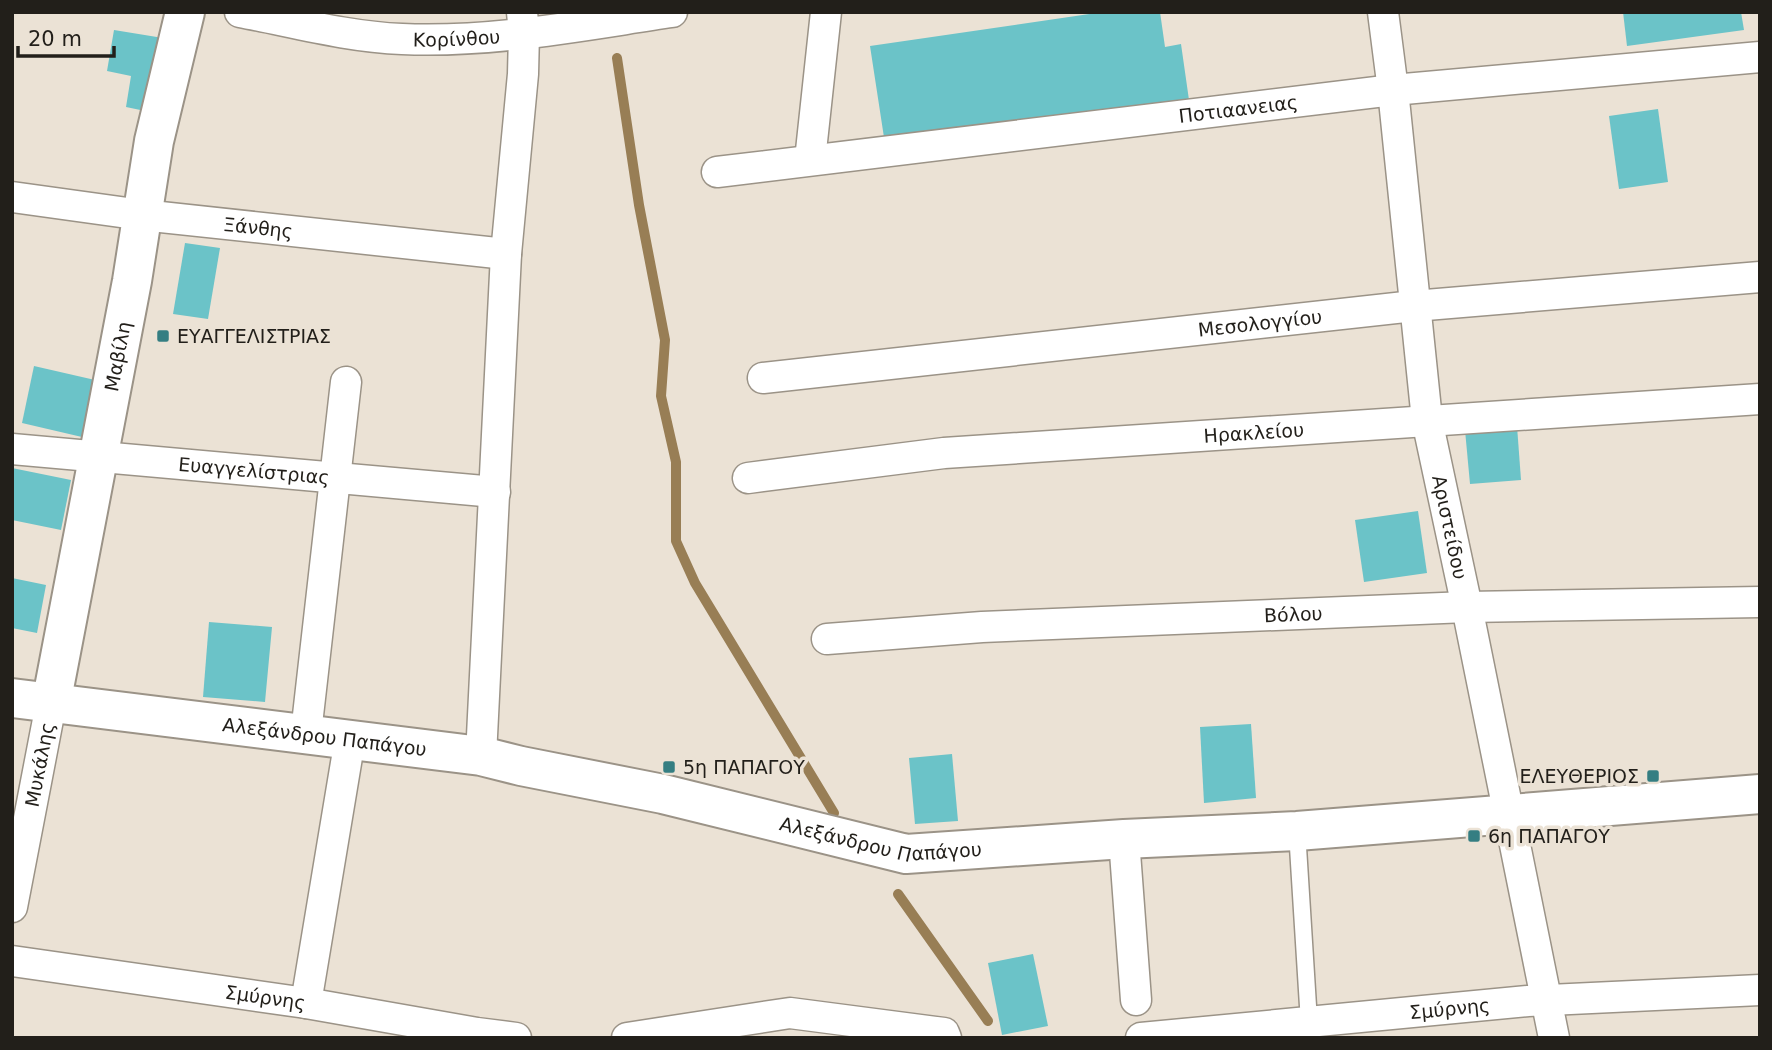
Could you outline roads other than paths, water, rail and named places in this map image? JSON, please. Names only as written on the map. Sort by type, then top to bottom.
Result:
[{"type":"street","name":"Μαβίλη","points":[[51,704],[132,281],[155,141],[185,12]]},
{"type":"street","name":"Κορίνθου","points":[[240,12],[358,35],[400,39],[457,39],[523,23],[672,12]]},
{"type":"street","points":[[810,160],[826,12]]},
{"type":"street","name":"Αριστείδου","points":[[1383,12],[1427,420],[1554,1038]]},
{"type":"street","points":[[481,756],[506,254],[523,74],[523,23]]},
{"type":"street","name":"Ποτιαανειας","points":[[717,172],[1393,90],[1760,57]]},
{"type":"street","name":"Ξάνθης","points":[[12,197],[142,215],[506,254]]},
{"type":"street","name":"Μεσολογγίου","points":[[763,378],[1414,306],[1760,277]]},
{"type":"street","points":[[306,733],[346,382]]},
{"type":"street","name":"Ηρακλείου","points":[[748,478],[944,453],[1760,399]]},
{"type":"street","name":"Ευαγγελίστριας","points":[[12,449],[495,492]]},
{"type":"street","name":"Βόλου","points":[[827,639],[982,627],[1467,607],[1760,602]]},
{"type":"street","name":"Αλεξάνδρου Παπάγου","points":[[12,698],[481,756],[663,794],[906,854],[1124,839],[1297,831],[1760,794]]},
{"type":"street","name":"Μυκάλης","points":[[12,907],[51,704]]},
{"type":"street","points":[[306,1003],[350,739]]},
{"type":"street","points":[[1124,839],[1136,1000]]},
{"type":"street","name":"Σμύρνης","points":[[12,961],[306,1003],[516,1038]]},
{"type":"street","name":"Σμύρνης","points":[[1141,1038],[1546,1000],[1760,990]]},
{"type":"street","points":[[627,1038],[790,1013],[944,1033],[946,1038]]},
{"type":"lane","points":[[1297,831],[1309,1022]]},
{"type":"waterway","points":[[617,58],[639,205],[665,340],[661,396],[676,462],[676,541],[695,583],[834,813]]},
{"type":"waterway","points":[[898,894],[988,1021]]},
{"type":"place","name":"ΕΥΑΓΓΕΛΙΣΤΡΙΑΣ","points":[[163,336]]},
{"type":"place","name":"5η ΠΑΠΑΓΟΥ","points":[[669,767]]},
{"type":"place","name":"ΕΛΕΥΘΕΡΙΟΣ","points":[[1653,776]]},
{"type":"place","name":"6η ΠΑΠΑΓΟΥ","points":[[1474,836]]}]
